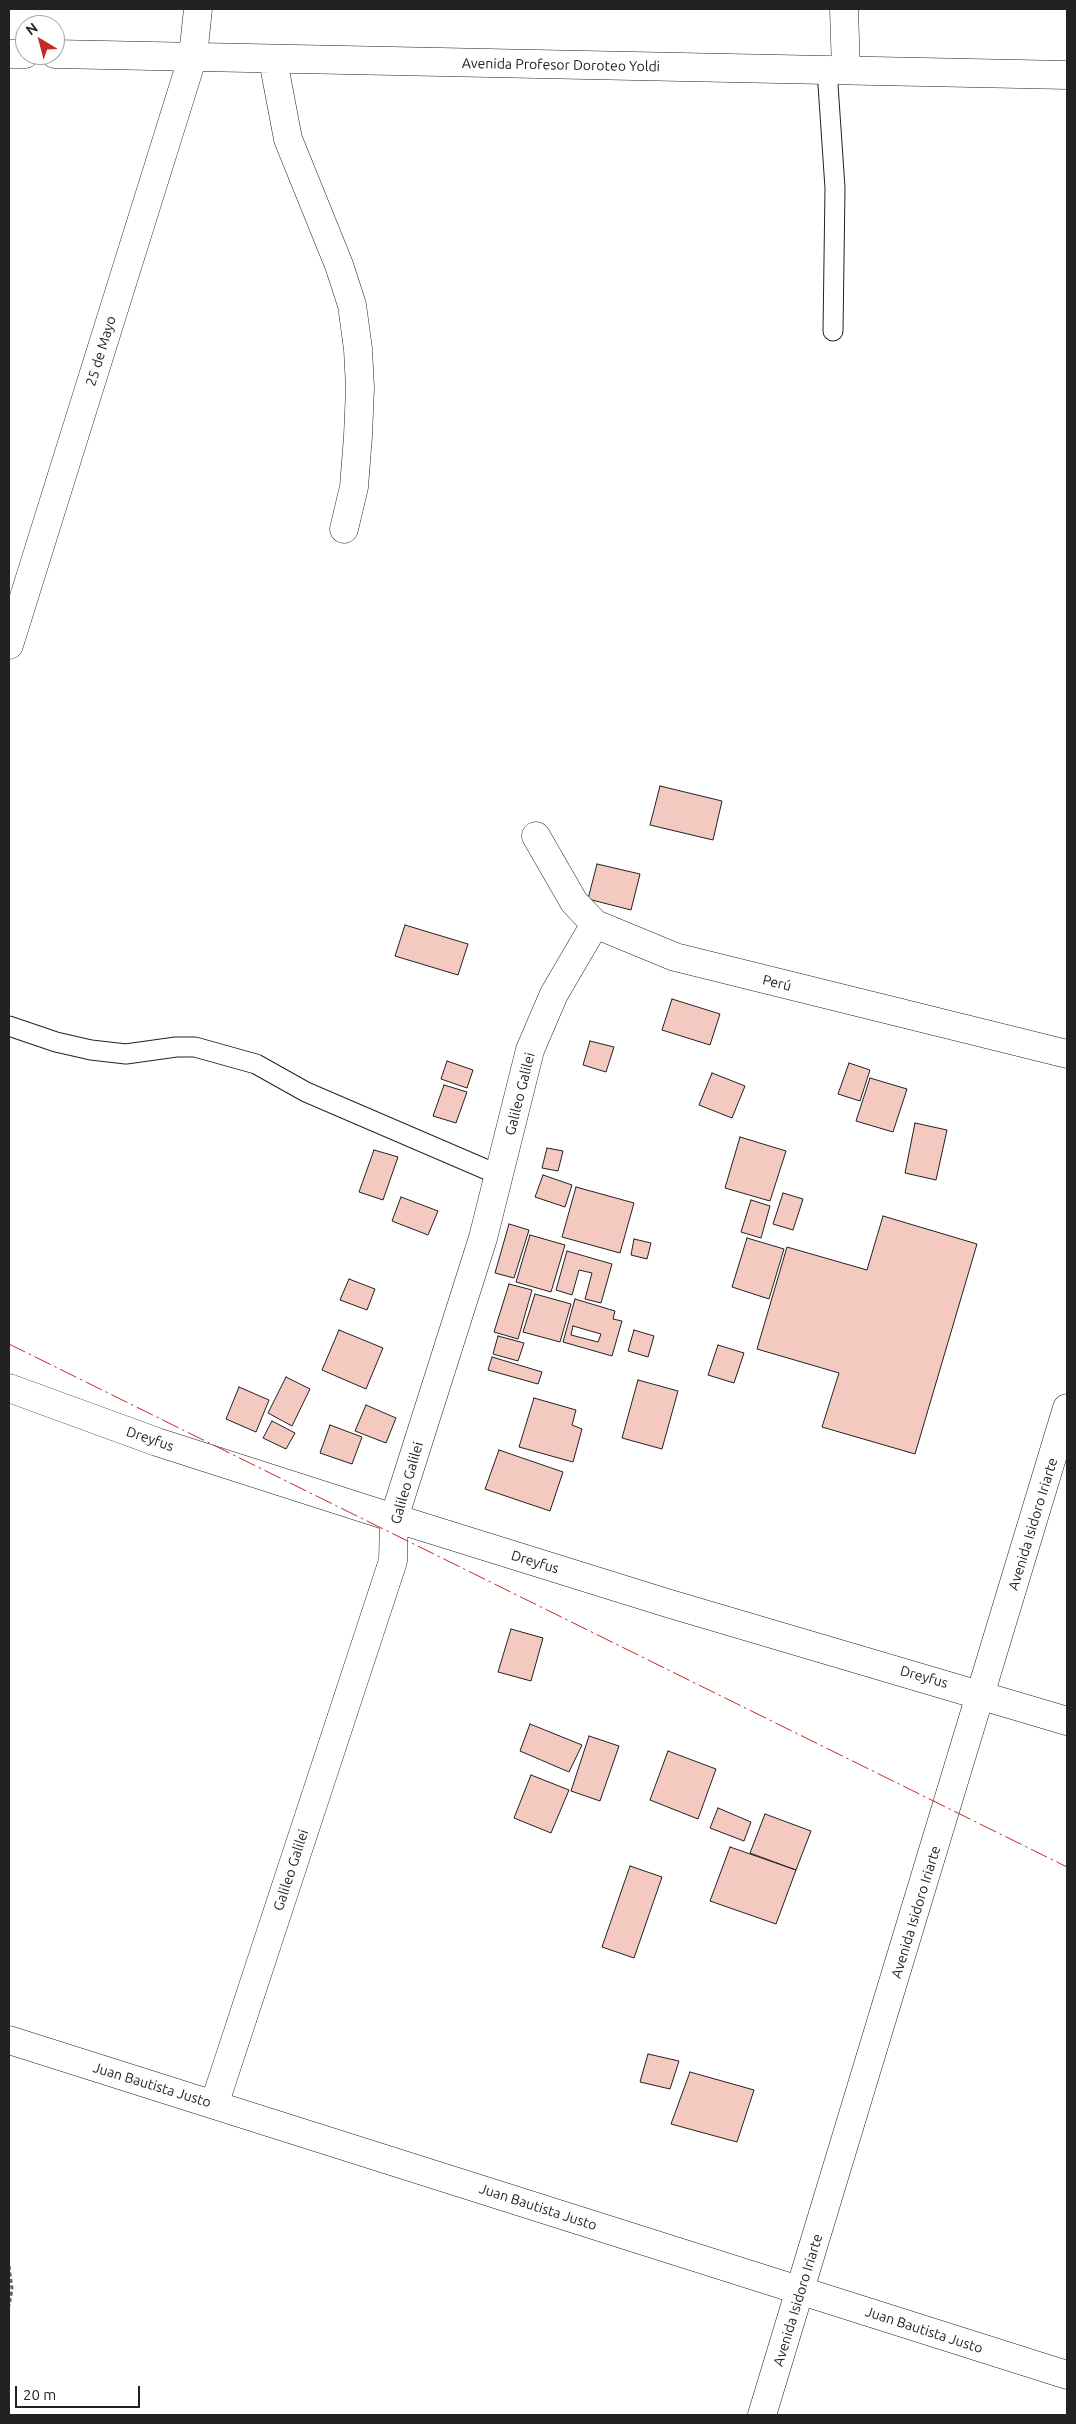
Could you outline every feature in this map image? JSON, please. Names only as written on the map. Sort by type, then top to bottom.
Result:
[{"type":"street","name":"25 de Mayo","points":[[9,645],[193,56],[198,9]]},
{"type":"street","points":[[836,70],[844,9]]},
{"type":"street","name":"Avenida Profesor Doroteo Yoldi","points":[[65,54],[193,56],[273,60],[1067,75]]},
{"type":"street","points":[[273,60],[288,139],[339,265],[352,305],[358,350],[358,426],[354,487],[344,529]]},
{"type":"street","name":"Perú","points":[[536,836],[574,902],[595,924],[675,956],[1067,1054]]},
{"type":"street","name":"Galileo Galilei","points":[[214,2105],[393,1561],[394,1518],[483,1238],[530,1050],[554,994],[595,924]]},
{"type":"street","name":"Dreyfus","points":[[9,1388],[157,1442],[394,1518],[667,1603],[1067,1720]]},
{"type":"street","name":"Avenida Isidoro Iriarte","points":[[762,2415],[982,1694],[1067,1408]]},
{"type":"street","name":"Juan Bautista Justo","points":[[9,2040],[1067,2375]]},
{"type":"lane","points":[[833,331],[836,70]]},
{"type":"lane","points":[[9,1026],[56,1042],[91,1050],[126,1054],[176,1047],[195,1047],[256,1064],[306,1092],[499,1175]]},
{"type":"path","points":[[9,2266],[12,2289],[9,2306]]},
{"type":"building","points":[[660,786],[722,801],[713,840],[650,825]]},
{"type":"building","points":[[597,864],[640,874],[631,910],[588,899]]},
{"type":"building","points":[[405,925],[468,944],[458,975],[395,956]]},
{"type":"building","points":[[672,999],[720,1014],[710,1045],[662,1030]]},
{"type":"building","points":[[590,1041],[614,1047],[606,1072],[583,1065]]},
{"type":"building","points":[[447,1061],[473,1070],[467,1088],[441,1079]]},
{"type":"building","points":[[849,1063],[870,1070],[860,1101],[838,1094]]},
{"type":"building","points":[[712,1073],[745,1086],[732,1118],[699,1105]]},
{"type":"building","points":[[870,1078],[907,1089],[893,1132],[856,1121]]},
{"type":"building","points":[[444,1085],[467,1092],[456,1123],[433,1116]]},
{"type":"building","points":[[915,1123],[947,1130],[936,1180],[905,1173]]},
{"type":"building","points":[[740,1137],[786,1151],[770,1201],[725,1188]]},
{"type":"building","points":[[547,1148],[563,1151],[558,1171],[542,1168]]},
{"type":"building","points":[[374,1150],[398,1157],[383,1200],[359,1192]]},
{"type":"building","points":[[543,1175],[572,1185],[565,1207],[535,1197]]},
{"type":"building","points":[[576,1187],[634,1203],[620,1253],[562,1237]]},
{"type":"building","points":[[783,1193],[803,1199],[793,1230],[773,1224]]},
{"type":"building","points":[[401,1197],[438,1211],[428,1235],[392,1221]]},
{"type":"building","points":[[751,1200],[770,1206],[761,1238],[741,1232]]},
{"type":"building","points":[[883,1216],[977,1244],[915,1454],[822,1427],[839,1373],[757,1349],[787,1247],[867,1270]]},
{"type":"building","points":[[509,1224],[529,1230],[514,1278],[495,1273]]},
{"type":"building","points":[[530,1235],[565,1245],[551,1292],[516,1282]]},
{"type":"building","points":[[747,1238],[784,1249],[769,1299],[732,1287]]},
{"type":"building","points":[[634,1239],[651,1243],[647,1259],[631,1255]]},
{"type":"building","points":[[567,1251],[612,1264],[601,1303],[585,1299],[592,1273],[579,1270],[572,1295],[556,1290]]},
{"type":"building","points":[[349,1279],[375,1289],[367,1310],[340,1300]]},
{"type":"building","points":[[509,1284],[532,1290],[518,1339],[494,1332]]},
{"type":"building","points":[[535,1294],[571,1304],[560,1342],[523,1332]]},
{"type":"building","points":[[575,1299],[615,1311],[613,1319],[622,1321],[612,1356],[563,1342]],"holes":[[[573,1326],[601,1334],[598,1342],[571,1335]]]},
{"type":"building","points":[[339,1330],[383,1348],[366,1389],[322,1370]]},
{"type":"building","points":[[634,1330],[654,1336],[648,1357],[628,1351]]},
{"type":"building","points":[[498,1336],[524,1343],[518,1361],[493,1354]]},
{"type":"building","points":[[718,1345],[744,1353],[734,1383],[708,1375]]},
{"type":"building","points":[[492,1357],[542,1372],[538,1384],[488,1370]]},
{"type":"building","points":[[286,1377],[310,1389],[292,1426],[268,1413]]},
{"type":"building","points":[[638,1380],[678,1391],[662,1449],[622,1438]]},
{"type":"building","points":[[239,1387],[269,1400],[256,1432],[226,1419]]},
{"type":"building","points":[[534,1398],[576,1410],[572,1425],[582,1429],[573,1462],[519,1447]]},
{"type":"building","points":[[366,1405],[396,1418],[386,1443],[355,1431]]},
{"type":"building","points":[[272,1421],[295,1433],[286,1449],[263,1438]]},
{"type":"building","points":[[330,1425],[362,1437],[352,1464],[320,1453]]},
{"type":"building","points":[[499,1450],[563,1472],[550,1511],[485,1489]]},
{"type":"building","points":[[511,1629],[543,1638],[531,1681],[498,1672]]},
{"type":"building","points":[[530,1724],[582,1745],[569,1772],[520,1751]]},
{"type":"building","points":[[589,1736],[619,1746],[600,1801],[571,1791]]},
{"type":"building","points":[[668,1751],[716,1769],[698,1819],[650,1800]]},
{"type":"building","points":[[531,1775],[569,1790],[551,1833],[514,1818]]},
{"type":"building","points":[[718,1808],[751,1822],[744,1841],[710,1828]]},
{"type":"building","points":[[765,1814],[811,1831],[796,1870],[750,1853]]},
{"type":"building","points":[[730,1847],[796,1870],[776,1924],[710,1901]]},
{"type":"building","points":[[630,1866],[662,1877],[634,1958],[602,1947]]},
{"type":"building","points":[[648,2054],[679,2061],[670,2089],[640,2082]]},
{"type":"building","points":[[690,2072],[754,2090],[737,2142],[671,2124]]},
{"type":"power","points":[[9,1344],[1067,1867]]}]
